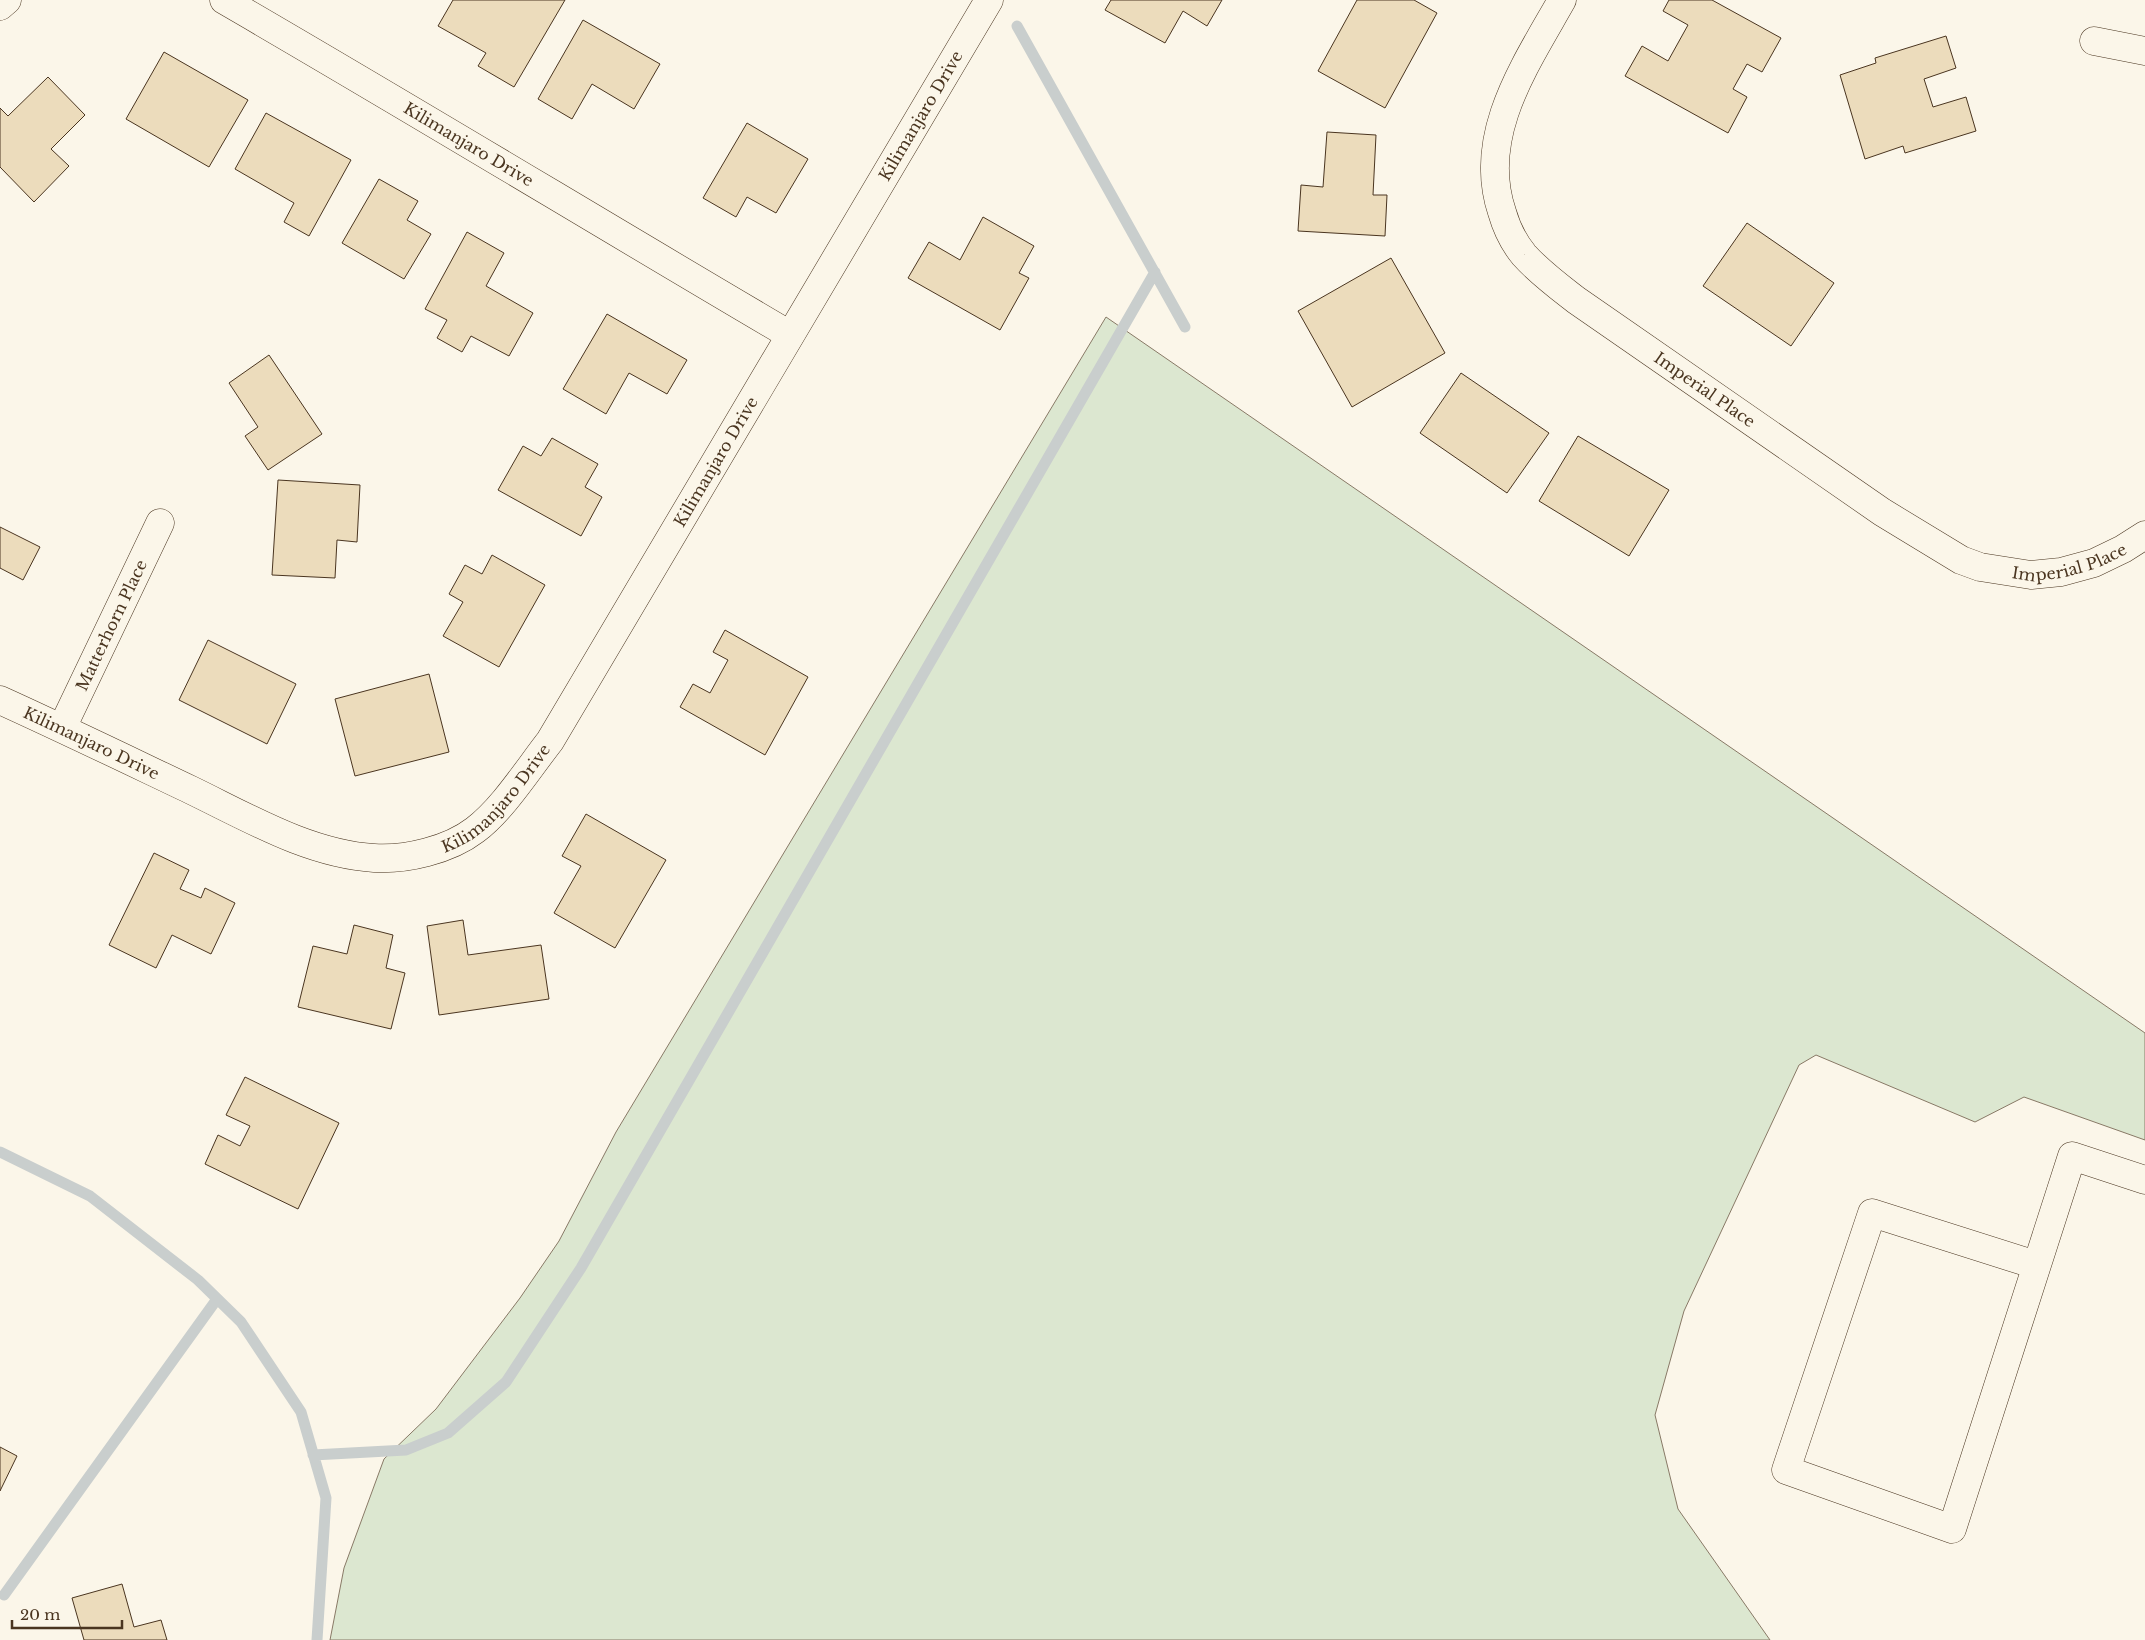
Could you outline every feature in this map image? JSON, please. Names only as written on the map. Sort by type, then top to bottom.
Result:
[{"type":"street","points":[[0,6],[7,0]]},
{"type":"street","name":"Kilimanjaro Drive","points":[[224,0],[343,69],[569,206],[790,335]]},
{"type":"street","name":"Kilimanjaro Drive","points":[[0,700],[278,833],[340,853],[375,858],[408,857],[443,847],[474,831],[505,800],[550,741],[989,0]]},
{"type":"street","name":"Imperial Place","points":[[1562,0],[1516,82],[1504,112],[1496,142],[1495,170],[1497,196],[1506,225],[1523,254],[1548,278],[1576,300],[1788,448],[1882,512],[1961,560],[1980,567],[2031,575],[2062,572],[2094,563],[2123,549],[2145,535]]},
{"type":"street","points":[[2094,40],[2145,51]]},
{"type":"street","name":"Matterhorn Place","points":[[62,728],[160,523]]},
{"type":"street","points":[[2036,1265],[1872,1214],[1786,1470],[1952,1529],[2072,1156],[2145,1180]]},
{"type":"green space","points":[[1106,317],[2145,1033],[2145,1140],[2024,1097],[1975,1122],[1816,1055],[1799,1065],[1684,1311],[1655,1415],[1678,1509],[1770,1640],[330,1640],[344,1568],[384,1459],[436,1409],[520,1298],[559,1241],[616,1132]]},
{"type":"building","points":[[453,0],[565,0],[514,87],[478,66],[486,53],[438,26]]},
{"type":"building","points":[[1111,0],[1222,0],[1207,26],[1183,11],[1165,43],[1105,10]]},
{"type":"building","points":[[1357,0],[1414,0],[1437,13],[1385,108],[1318,71]]},
{"type":"building","points":[[1669,0],[1712,0],[1781,38],[1762,72],[1747,64],[1733,89],[1747,97],[1728,133],[1625,76],[1642,46],[1668,61],[1688,25],[1663,11]]},
{"type":"building","points":[[583,20],[660,64],[634,109],[592,84],[572,119],[538,99]]},
{"type":"building","points":[[1946,36],[1956,68],[1924,79],[1933,107],[1966,97],[1976,131],[1905,153],[1903,146],[1865,159],[1840,75],[1876,63],[1875,58]]},
{"type":"building","points":[[164,52],[248,100],[209,167],[126,119]]},
{"type":"building","points":[[48,77],[85,115],[51,149],[69,166],[34,202],[0,167],[0,108],[8,116]]},
{"type":"building","points":[[266,113],[351,160],[309,236],[284,222],[294,203],[235,169]]},
{"type":"building","points":[[747,123],[808,159],[776,213],[747,197],[736,217],[703,198]]},
{"type":"building","points":[[1327,132],[1376,135],[1373,195],[1387,195],[1385,236],[1298,231],[1301,185],[1323,187]]},
{"type":"building","points":[[379,179],[418,201],[407,220],[431,234],[404,279],[342,243]]},
{"type":"building","points":[[983,217],[1034,246],[1019,273],[1029,278],[1000,330],[908,278],[929,242],[960,260]]},
{"type":"building","points":[[1747,223],[1834,283],[1791,346],[1703,286]]},
{"type":"building","points":[[467,232],[504,253],[486,286],[533,313],[509,356],[471,336],[462,352],[437,338],[447,320],[425,309]]},
{"type":"building","points":[[1391,258],[1445,353],[1352,407],[1298,311]]},
{"type":"building","points":[[607,314],[687,360],[667,394],[629,373],[606,414],[563,389]]},
{"type":"building","points":[[269,355],[322,434],[268,470],[245,436],[258,427],[229,383]]},
{"type":"building","points":[[1461,373],[1549,433],[1507,493],[1420,433]]},
{"type":"building","points":[[1578,436],[1669,490],[1629,556],[1539,501]]},
{"type":"building","points":[[552,438],[598,464],[585,487],[602,497],[581,536],[498,490],[523,446],[541,456]]},
{"type":"building","points":[[278,480],[360,485],[357,542],[337,540],[335,578],[272,575]]},
{"type":"building","points":[[0,527],[40,547],[23,580],[0,568]]},
{"type":"building","points":[[492,555],[545,585],[499,667],[443,636],[463,602],[449,594],[465,565],[482,574]]},
{"type":"building","points":[[725,630],[808,677],[765,755],[680,707],[693,684],[710,693],[728,660],[713,652]]},
{"type":"building","points":[[208,640],[296,684],[267,744],[179,700]]},
{"type":"building","points":[[429,674],[449,752],[355,776],[335,699]]},
{"type":"building","points":[[586,814],[666,860],[615,948],[554,913],[581,866],[562,856]]},
{"type":"building","points":[[154,853],[189,870],[180,889],[201,898],[205,888],[235,903],[211,954],[172,935],[156,968],[109,945]]},
{"type":"building","points":[[463,920],[468,955],[541,945],[549,999],[439,1015],[427,926]]},
{"type":"building","points":[[354,925],[393,935],[386,968],[405,973],[391,1029],[298,1007],[313,946],[347,954]]},
{"type":"building","points":[[245,1077],[339,1123],[298,1209],[205,1164],[218,1135],[240,1146],[250,1126],[226,1115]]},
{"type":"building","points":[[0,1447],[17,1456],[0,1491]]},
{"type":"building","points":[[122,1584],[134,1627],[161,1620],[167,1640],[84,1640],[72,1598]]},
{"type":"waterway","points":[[1017,26],[1185,327]]},
{"type":"waterway","points":[[313,1455],[406,1450],[448,1433],[506,1382],[581,1268],[1155,272]]},
{"type":"waterway","points":[[0,1152],[90,1196],[198,1280],[241,1322],[301,1412],[326,1498],[317,1640]]},
{"type":"waterway","points":[[4,1595],[217,1299]]}]
